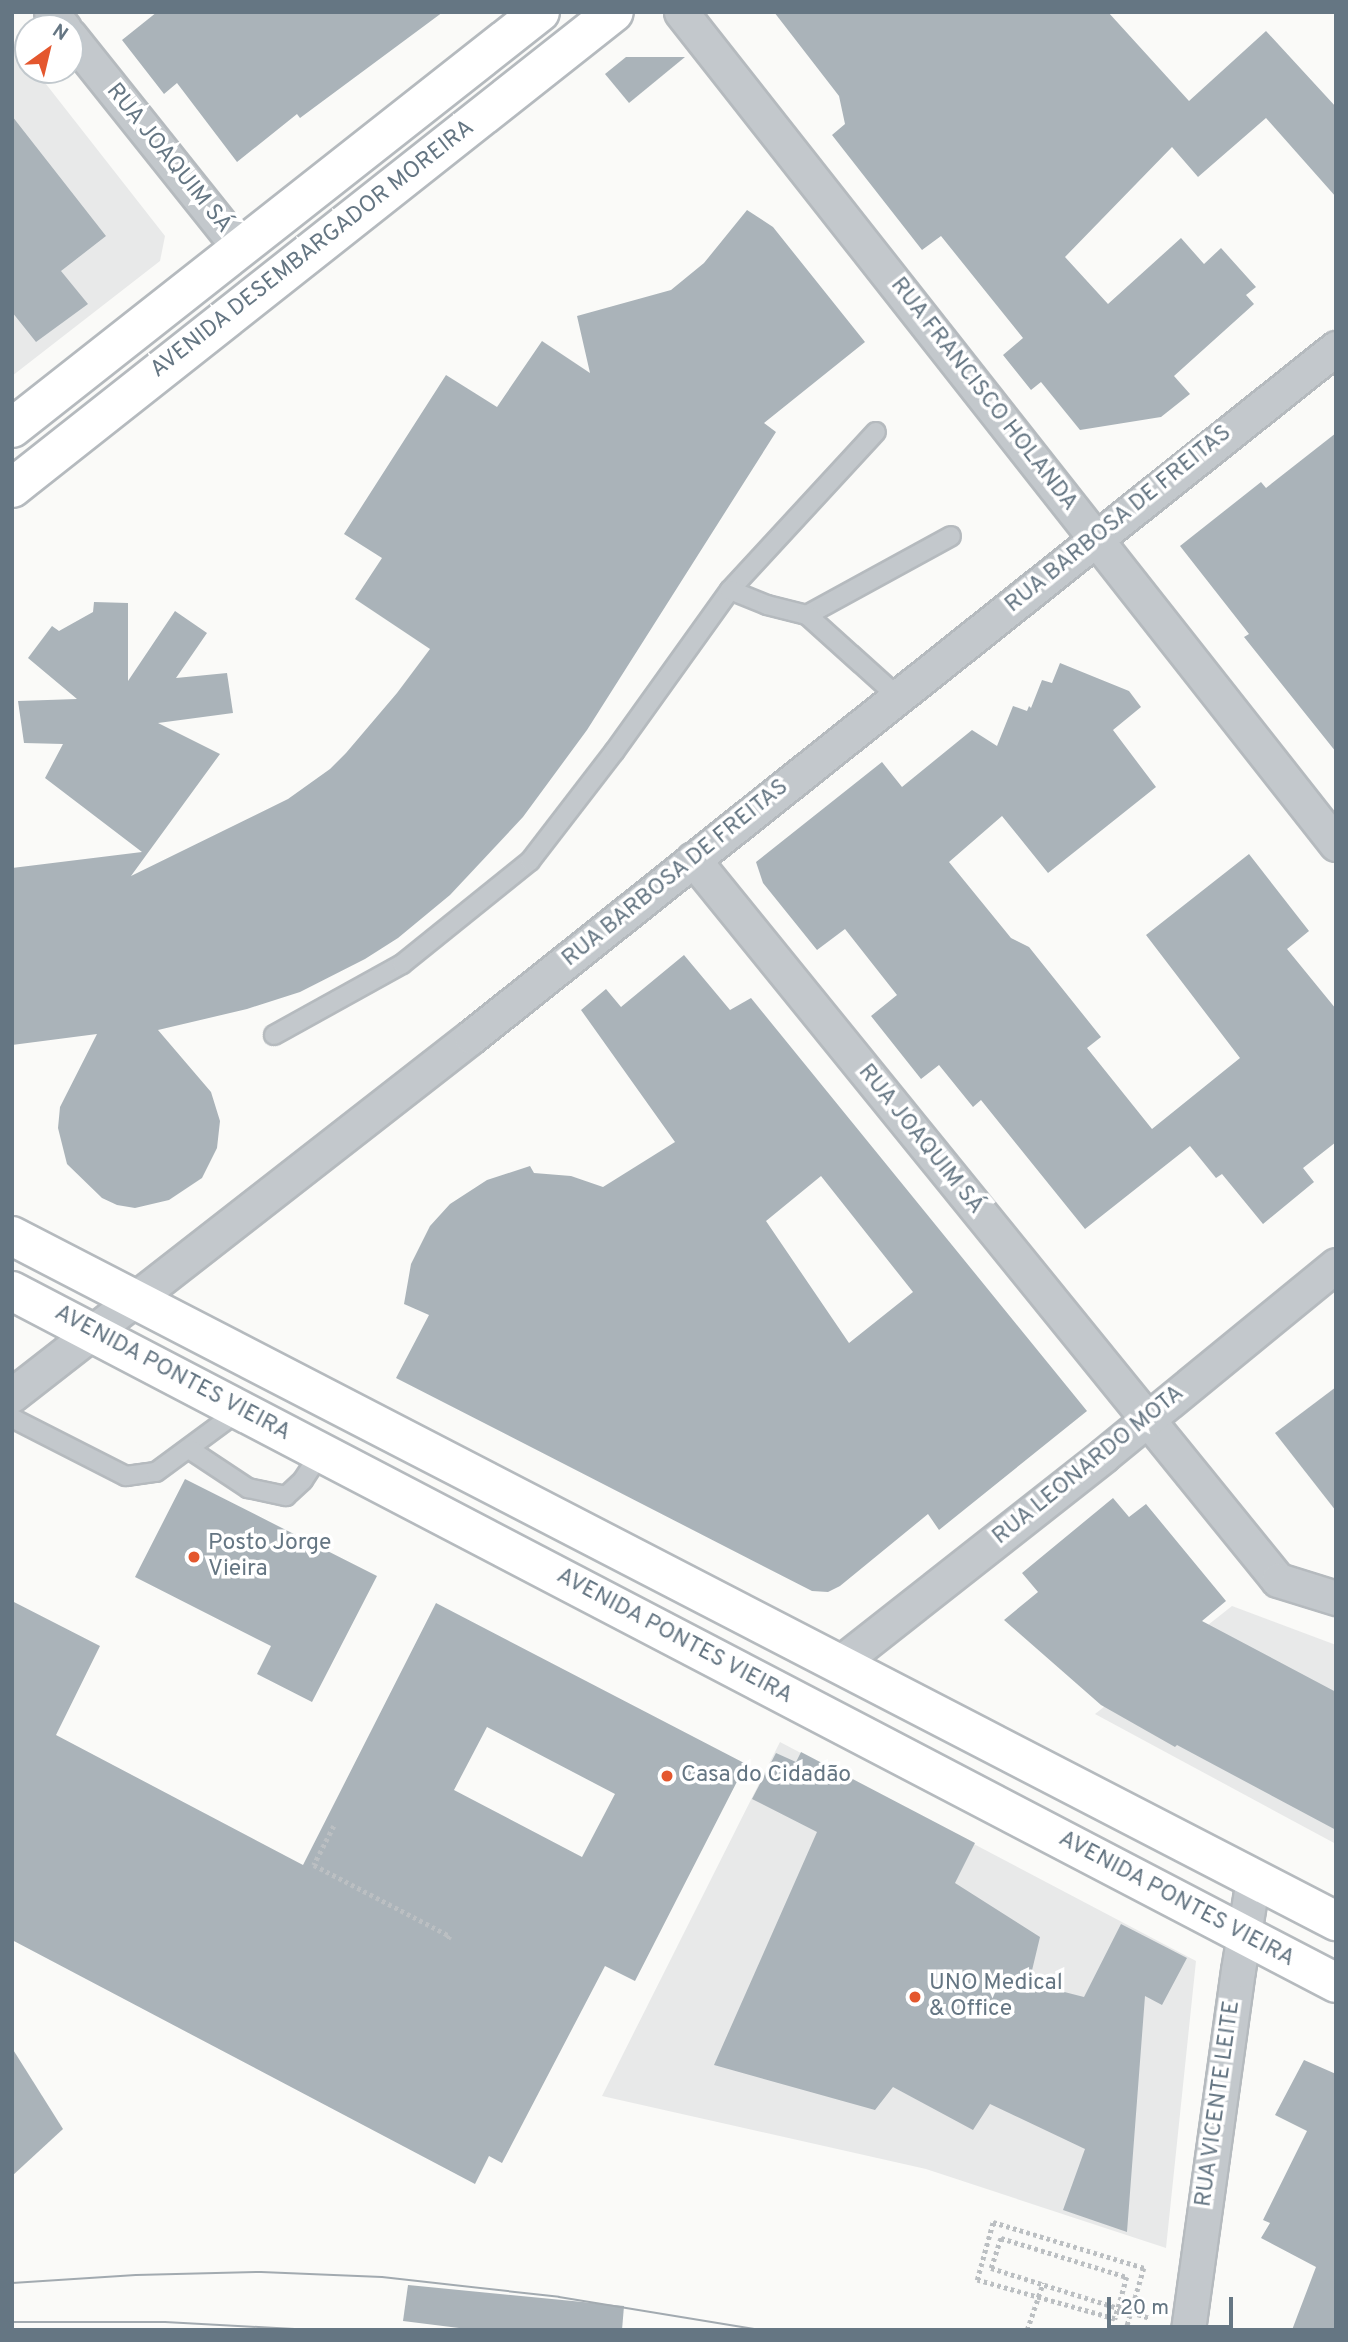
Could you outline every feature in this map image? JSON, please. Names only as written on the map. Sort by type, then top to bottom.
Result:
[{"type":"main road","name":"AVENIDA DESEMBARGADOR MOREIRA","points":[[12,428],[540,12]]},
{"type":"main road","name":"AVENIDA DESEMBARGADOR MOREIRA","points":[[12,488],[614,12]]},
{"type":"main road","points":[[12,1236],[1336,1921]]},
{"type":"main road","name":"AVENIDA PONTES VIEIRA","points":[[12,1291],[1336,1983]]},
{"type":"street","name":"RUA FRANCISCO HOLANDA","points":[[681,12],[1336,844]]},
{"type":"street","name":"RUA JOAQUIM SÁ","points":[[84,54],[239,248]]},
{"type":"street","name":"RUA BARBOSA DE FREITAS","points":[[12,1395],[137,1299],[1336,348]]},
{"type":"street","name":"RUA JOAQUIM SÁ","points":[[693,859],[1146,1421],[1278,1580],[1336,1598]]},
{"type":"street","name":"RUA LEONARDO MOTA","points":[[839,1663],[1146,1421],[1336,1265]]},
{"type":"street","name":"RUA VICENTE LEITE","points":[[1175,2326],[1254,1879]]},
{"type":"lane","points":[[274,1035],[402,964],[530,861],[614,752],[730,590],[876,432]]},
{"type":"lane","points":[[807,615],[950,536]]},
{"type":"lane","points":[[730,590],[767,605],[807,615],[897,696]]},
{"type":"lane","points":[[12,1418],[126,1476],[156,1472],[240,1410]]},
{"type":"lane","points":[[189,1449],[248,1488],[286,1496],[303,1480],[321,1452]]},
{"type":"path","points":[[334,1826],[314,1865],[450,1936],[447,1941]]},
{"type":"path","points":[[1126,2330],[1144,2269],[993,2222],[977,2280],[1115,2319],[1128,2277],[1001,2238],[991,2268],[1043,2283],[1175,2326]]},
{"type":"path","points":[[1027,2330],[1043,2283]]},
{"type":"shaded area","points":[[12,41],[14,84],[46,84],[165,236],[160,261],[12,376]]},
{"type":"shaded area","points":[[1232,1606],[1336,1645],[1336,1844],[1095,1714]]},
{"type":"shaded area","points":[[780,1742],[1196,1961],[1166,2248],[926,2169],[602,2096]]},
{"type":"building","points":[[157,12],[443,12],[300,118],[297,114],[237,162],[177,83],[164,94],[122,40]]},
{"type":"building","points":[[774,12],[1108,12],[1189,101],[1266,31],[1336,107],[1336,197],[1266,118],[1198,177],[1172,147],[1065,257],[1108,304],[1181,238],[1204,264],[1221,248],[1256,287],[1246,295],[1254,304],[1174,376],[1190,394],[1161,417],[1080,430],[1041,382],[1031,390],[1003,355],[1023,338],[941,236],[922,250],[832,135],[845,124],[839,96]]},
{"type":"building","points":[[626,57],[685,57],[629,103],[605,74]]},
{"type":"building","points":[[12,116],[106,236],[61,271],[88,304],[36,342],[12,312]]},
{"type":"building","points":[[747,210],[773,227],[865,342],[764,423],[776,432],[587,730],[523,817],[450,895],[398,938],[365,959],[300,992],[247,1009],[158,1030],[211,1092],[220,1121],[217,1148],[202,1178],[169,1200],[135,1208],[117,1205],[102,1198],[67,1164],[58,1128],[60,1107],[97,1034],[12,1045],[12,868],[142,852],[45,778],[63,744],[24,743],[18,701],[77,699],[28,658],[52,626],[59,631],[93,612],[94,602],[128,603],[128,681],[175,611],[207,633],[176,678],[227,673],[233,713],[158,723],[220,754],[131,876],[288,799],[330,769],[346,753],[430,649],[355,599],[382,558],[344,534],[446,375],[497,407],[542,341],[590,373],[577,316],[671,290],[704,263]]},
{"type":"building","points":[[1336,433],[1336,752],[1244,637],[1249,634],[1180,546],[1261,482],[1266,488]]},
{"type":"building","points":[[1060,663],[1129,691],[1141,707],[1113,730],[1156,787],[1048,873],[1002,816],[949,862],[1011,938],[1029,947],[1101,1037],[1087,1048],[1152,1129],[1240,1058],[1146,935],[1249,854],[1309,931],[1287,949],[1336,1009],[1336,1142],[1303,1168],[1314,1182],[1263,1224],[1222,1174],[1216,1178],[1190,1146],[1085,1229],[981,1100],[973,1107],[939,1065],[921,1079],[871,1016],[897,995],[845,929],[817,950],[763,883],[756,862],[882,762],[902,787],[972,730],[997,746],[1013,706],[1027,711],[1029,706],[1031,708],[1042,680],[1052,683]]},
{"type":"building","points":[[684,955],[730,1010],[751,998],[1087,1411],[939,1530],[928,1514],[840,1586],[828,1592],[812,1591],[396,1378],[429,1315],[404,1304],[411,1264],[430,1226],[450,1204],[487,1180],[530,1166],[534,1173],[571,1176],[603,1187],[675,1142],[581,1010],[606,989],[621,1007]],"holes":[[[821,1176],[913,1292],[849,1343],[766,1221]]]},
{"type":"building","points":[[1336,1387],[1336,1511],[1275,1433]]},
{"type":"building","points":[[185,1479],[377,1576],[312,1702],[257,1674],[271,1646],[135,1577]]},
{"type":"building","points":[[1113,1498],[1129,1517],[1146,1504],[1226,1601],[1202,1621],[1336,1692],[1336,1830],[1177,1745],[1175,1747],[1101,1705],[1004,1620],[1038,1592],[1022,1573]]},
{"type":"building","points":[[12,1601],[100,1646],[56,1735],[303,1865],[436,1603],[746,1764],[635,1981],[605,1966],[502,2163],[489,2156],[475,2184],[12,1940]],"holes":[[[487,1727],[615,1794],[582,1857],[454,1790]]]},
{"type":"building","name":"UNO Medical & Office","points":[[801,1752],[975,1843],[955,1883],[1040,1937],[1029,1983],[1084,1997],[1121,1924],[1187,1958],[1162,2005],[1145,1996],[1127,2232],[1063,2210],[1085,2149],[990,2104],[973,2130],[893,2087],[875,2110],[714,2065],[817,1832],[752,1799],[776,1753],[796,1762]]},
{"type":"building","points":[[12,2048],[63,2129],[12,2176]]},
{"type":"building","points":[[1304,2060],[1336,2074],[1336,2330],[1292,2330],[1316,2267],[1261,2238],[1270,2223],[1263,2220],[1307,2131],[1275,2115]]},
{"type":"building","points":[[408,2285],[624,2306],[622,2330],[475,2330],[403,2321]]},
{"type":"tram line","points":[[12,2283],[136,2275],[261,2272],[382,2277],[559,2297],[760,2330]]},
{"type":"tram line","points":[[12,2322],[165,2322],[313,2330]]},
{"type":"place","name":"Posto Jorge Vieira","points":[[194,1557]]},
{"type":"place","name":"Casa do Cidadão","points":[[667,1776]]},
{"type":"place","name":"UNO Medical & Office","points":[[915,1997]]}]
